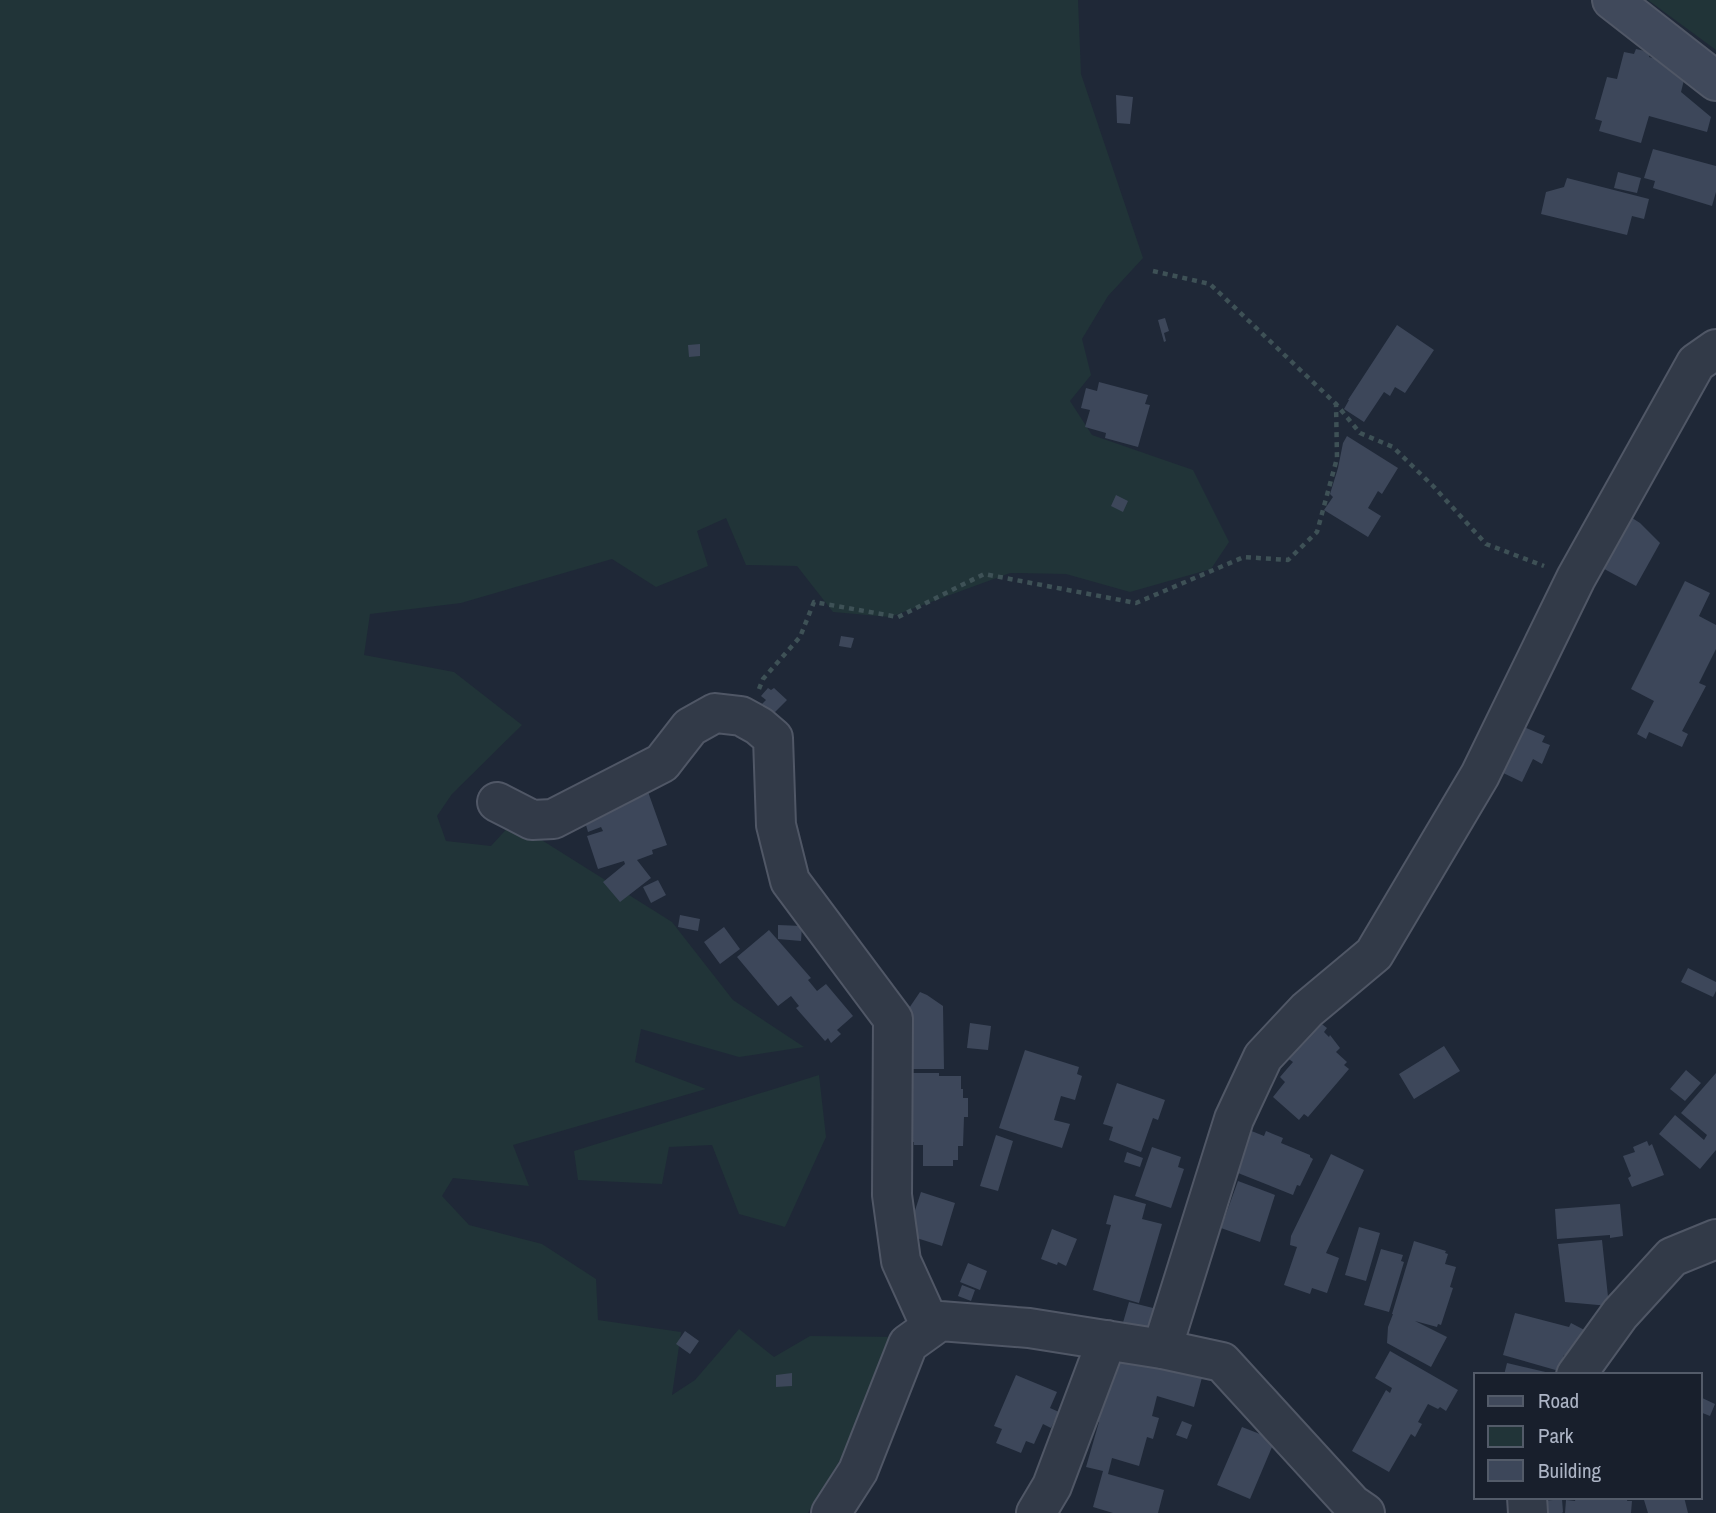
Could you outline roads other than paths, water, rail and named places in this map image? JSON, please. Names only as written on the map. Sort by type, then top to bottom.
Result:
[{"type":"main road","points":[[1612,0],[1716,81]]},
{"type":"street","points":[[1162,1349],[1234,1119],[1262,1057],[1307,1010],[1374,954],[1480,775],[1576,578],[1696,363],[1716,349]]},
{"type":"street","points":[[497,802],[533,820],[553,819],[662,763],[690,727],[715,713],[741,716],[774,738],[776,825],[790,881],[893,1019],[892,1195],[901,1261],[932,1327]]},
{"type":"street","points":[[1577,1373],[1620,1314],[1672,1257],[1716,1239]]},
{"type":"street","points":[[831,1513],[858,1471],[908,1344],[940,1321],[1029,1328],[1162,1349],[1222,1363],[1352,1504],[1365,1513]]},
{"type":"street","points":[[1036,1513],[1052,1486],[1107,1340]]}]
